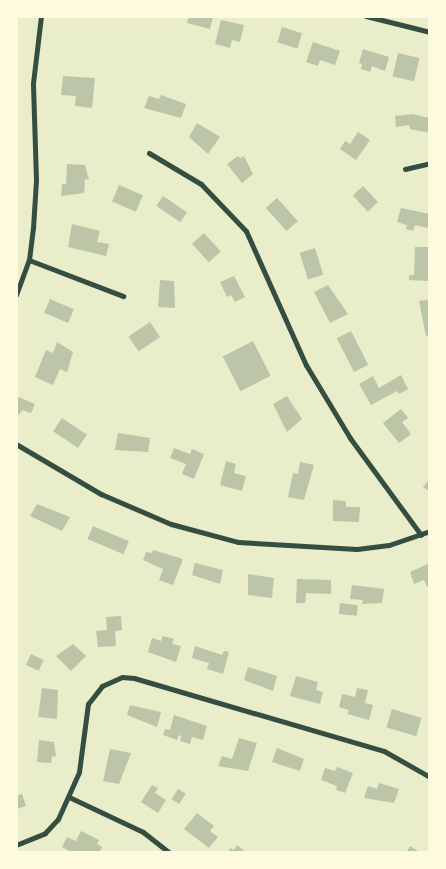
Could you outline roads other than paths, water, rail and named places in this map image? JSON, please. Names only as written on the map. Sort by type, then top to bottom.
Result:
[{"type":"street","points":[[16,295],[28,260],[36,180],[33,83],[41,16]]},
{"type":"street","points":[[366,16],[430,32]]},
{"type":"street","points":[[148,153],[201,184],[246,232],[306,365],[350,438],[421,535]]},
{"type":"street","points":[[405,169],[430,163]]},
{"type":"street","points":[[28,260],[123,296]]},
{"type":"street","points":[[16,444],[101,494],[172,524],[238,542],[357,549],[389,545],[430,531]]},
{"type":"street","points":[[16,845],[50,829],[68,797],[84,746],[88,704],[102,686],[128,677],[384,751],[430,777]]},
{"type":"street","points":[[68,797],[143,832],[170,853]]}]
